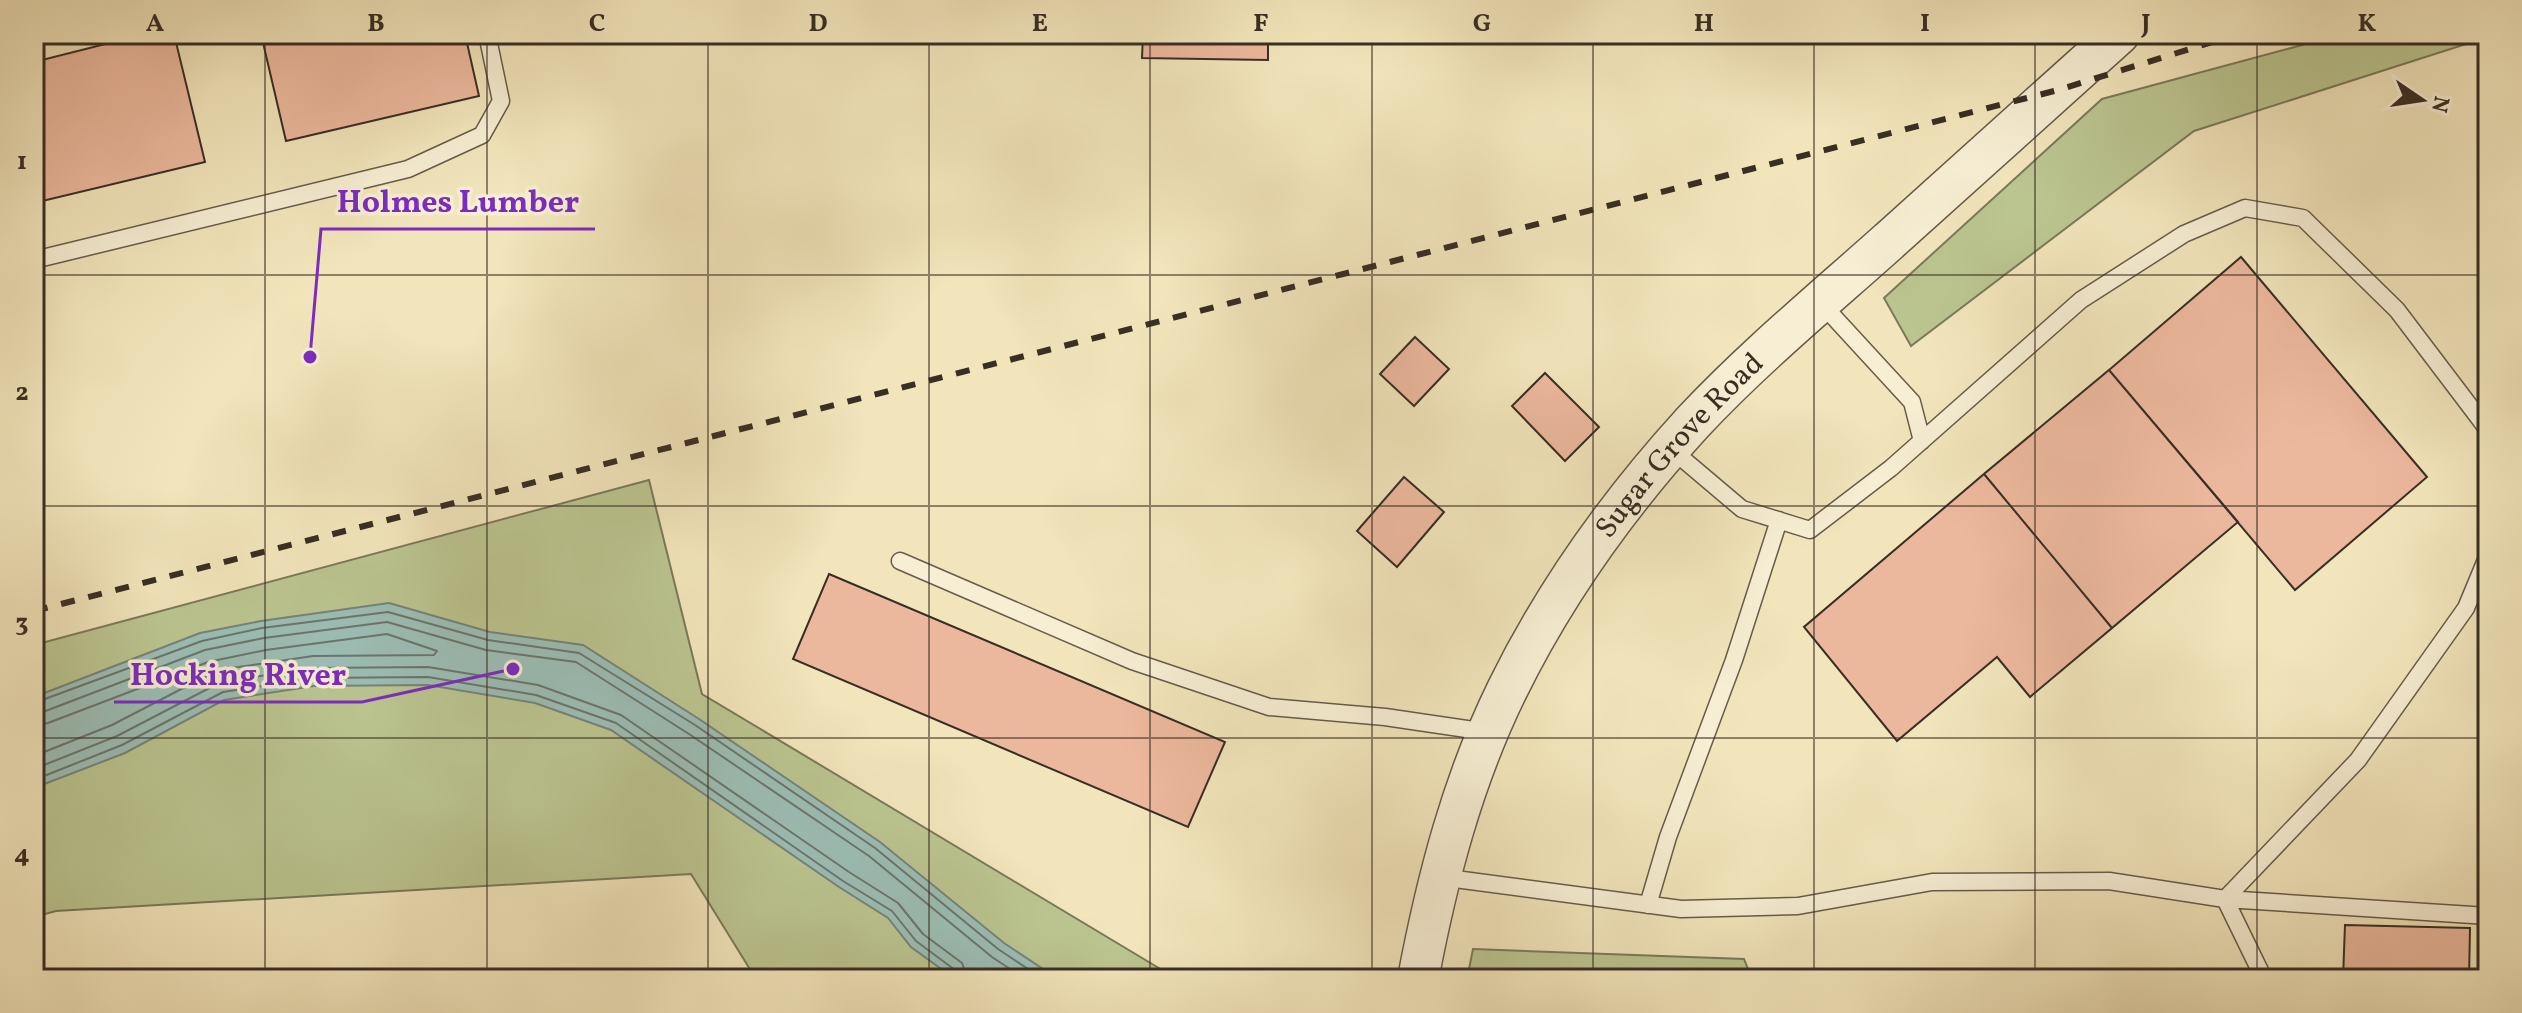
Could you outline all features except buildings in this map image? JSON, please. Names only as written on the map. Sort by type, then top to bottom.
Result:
[{"type":"street","name":"Sugar Grove Road","points":[[1418,979],[1439,876],[1475,762],[1507,690],[1565,587],[1623,505],[1693,422],[1761,355],[2119,34]]},
{"type":"lane","points":[[34,260],[408,169],[482,135],[501,101],[487,34]]},
{"type":"lane","points":[[1671,449],[1742,509],[1810,530],[1891,468],[2081,300],[2184,234],[2245,208],[2303,218],[2397,310],[2488,430]]},
{"type":"lane","points":[[1820,302],[1912,402],[1922,441]]},
{"type":"lane","points":[[1648,905],[1668,837],[1734,660],[1779,520]]},
{"type":"lane","points":[[2225,899],[2358,760],[2466,608],[2488,555]]},
{"type":"lane","points":[[900,561],[1132,661],[1269,707],[1385,717],[1489,732]]},
{"type":"lane","points":[[1439,876],[1681,909],[1798,906],[1932,882],[2109,881],[2225,899],[2488,916]]},
{"type":"lane","points":[[2225,899],[2264,979]]},
{"type":"green space","points":[[2343,34],[2488,34],[2488,37],[2194,131],[1911,346],[1884,298],[2102,99]]},
{"type":"green space","points":[[649,480],[702,694],[1177,979],[756,979],[691,874],[56,911],[34,917],[34,645]]},
{"type":"green space","points":[[1473,949],[1744,959],[1752,979],[1467,979]]},
{"type":"water","points":[[389,603],[490,632],[583,645],[699,719],[880,842],[1004,943],[1058,979],[955,979],[911,947],[888,918],[611,730],[535,703],[428,685],[314,686],[224,700],[125,753],[34,788],[34,697],[200,633]]},
{"type":"railway","points":[[34,611],[2058,90],[2238,34]]},
{"type":"place","name":"Holmes Lumber","points":[[310,357]]},
{"type":"place","name":"Hocking River","points":[[513,669]]}]
